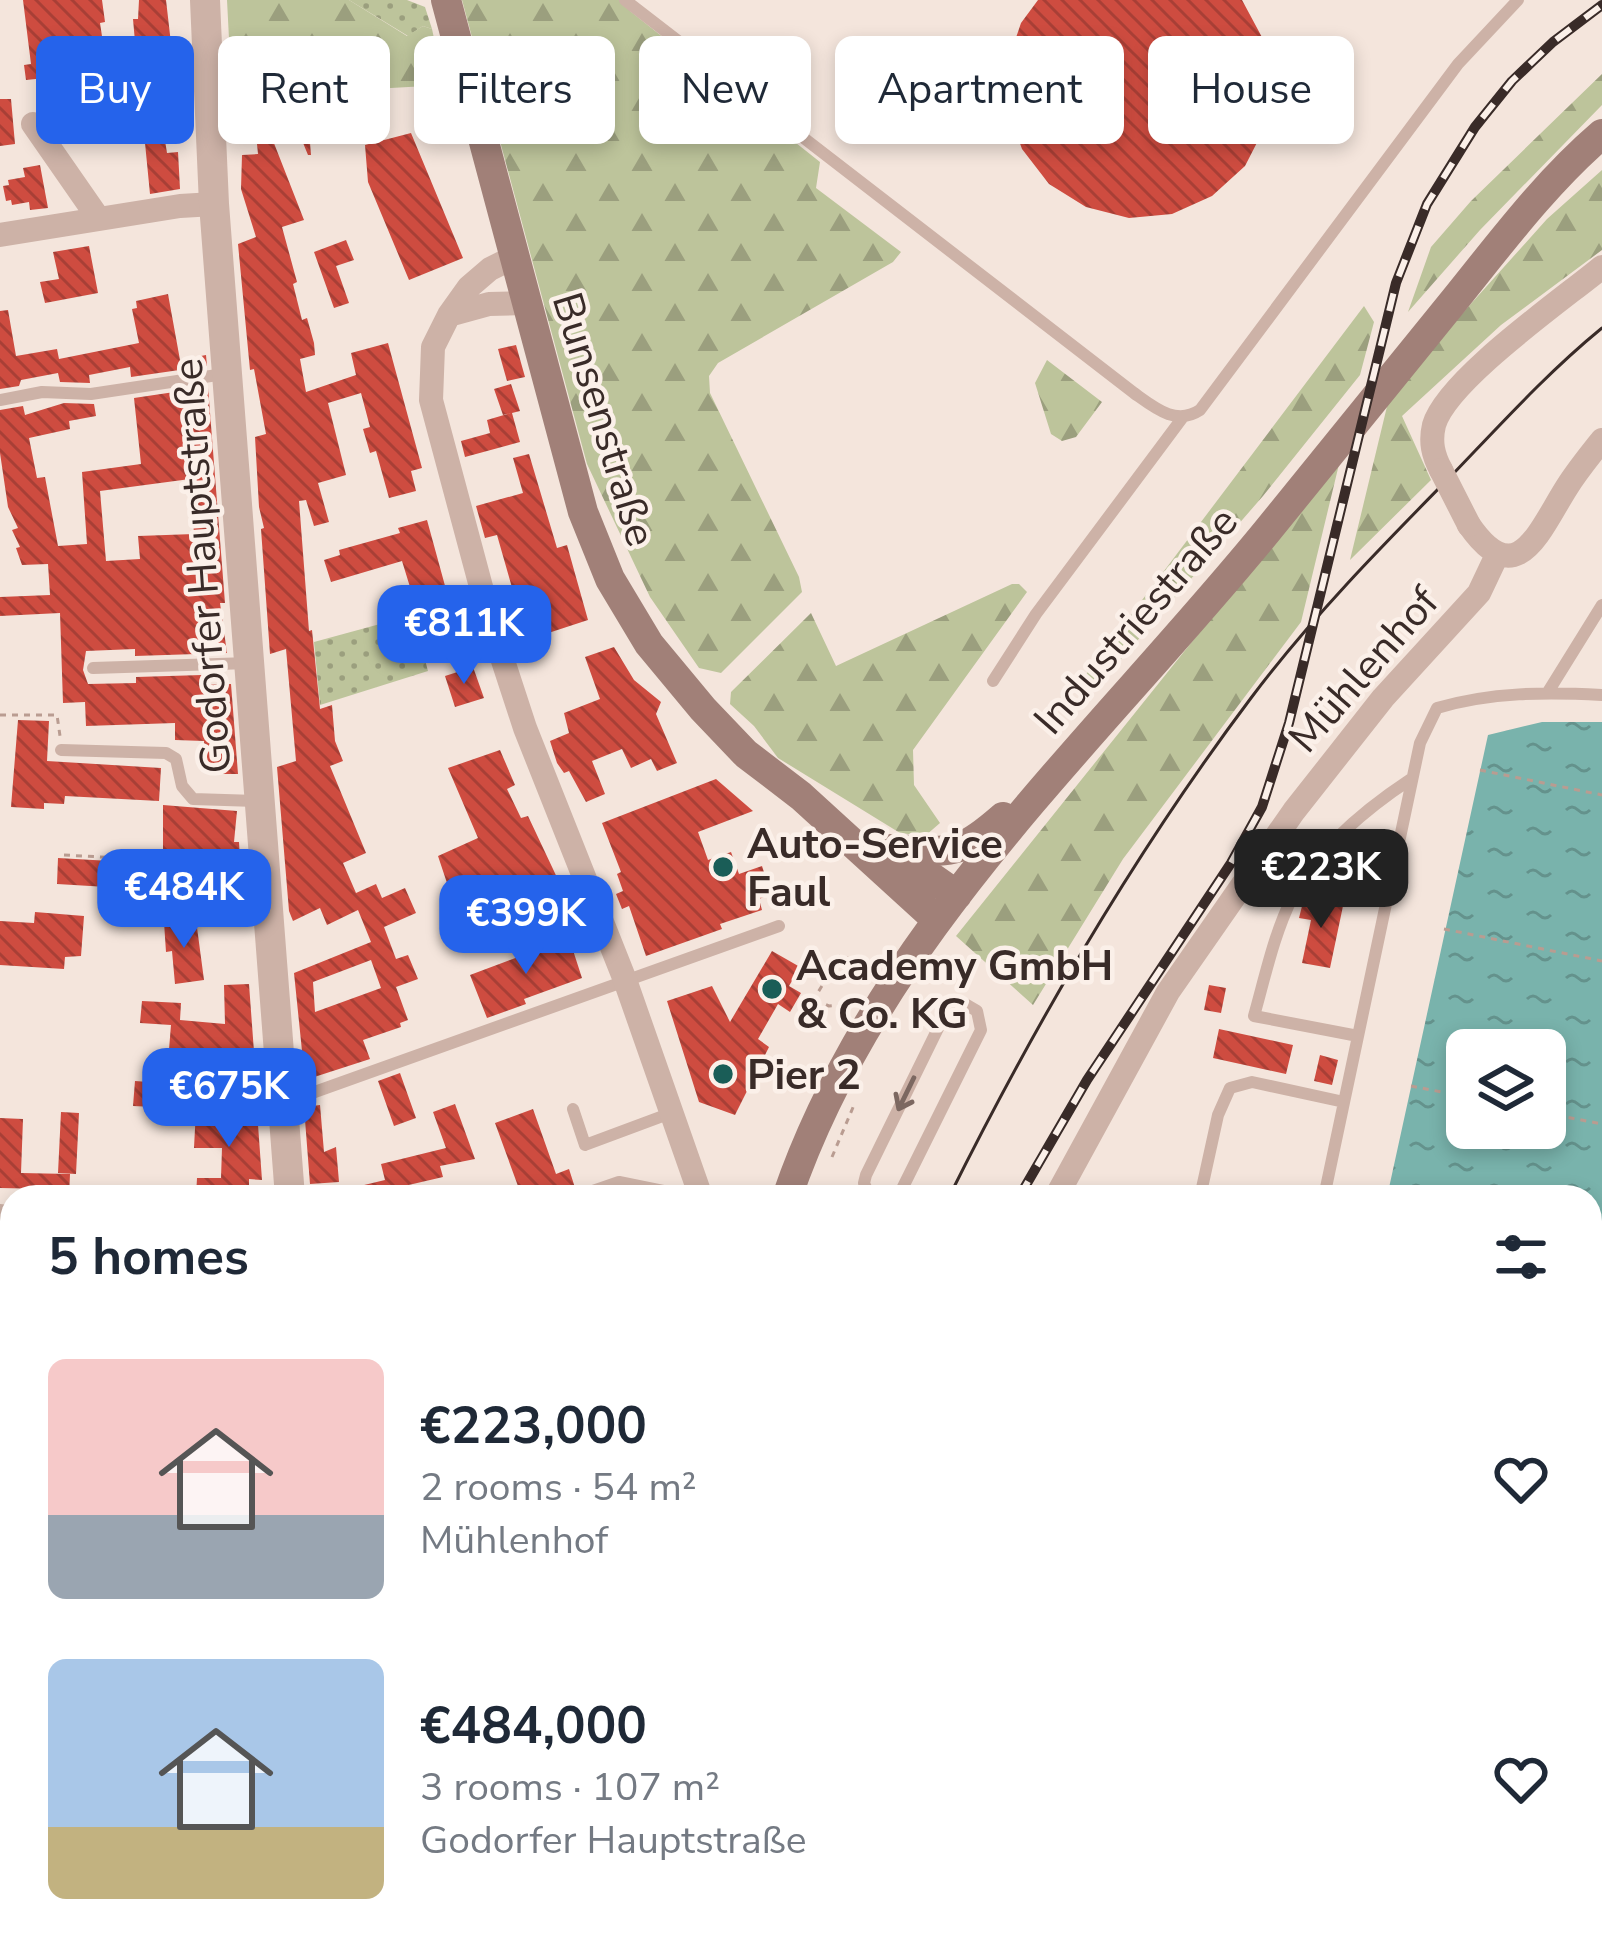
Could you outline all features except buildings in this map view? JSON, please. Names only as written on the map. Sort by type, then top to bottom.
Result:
[{"type":"main road","name":"Bunsenstraße","points":[[446,0],[583,512],[610,579],[650,644],[746,754],[801,796],[937,920]]},
{"type":"main road","name":"Industriestraße","points":[[796,1185],[826,1098],[866,1022],[937,920],[1230,576],[1528,210],[1602,134]]},
{"type":"main road","points":[[891,849],[944,851],[972,844],[1060,773]]},
{"type":"main road","name":"Bunsenstraße","points":[[801,796],[957,895]]},
{"type":"street","name":"Godorfer Hauptstraße","points":[[205,0],[214,204],[289,1185]]},
{"type":"street","points":[[33,124],[99,219]]},
{"type":"street","points":[[0,236],[214,204]]},
{"type":"street","points":[[514,257],[490,269],[449,315],[433,347],[431,400],[491,624],[525,728],[625,980],[696,1185]]},
{"type":"street","points":[[1497,555],[1468,525],[1441,470],[1432,442],[1435,421],[1460,385],[1602,267]]},
{"type":"street","points":[[449,315],[489,304],[526,303]]},
{"type":"street","name":"Mühlenhof","points":[[1063,1185],[1168,992],[1319,779],[1383,698],[1479,593],[1497,555],[1522,552],[1536,540],[1602,440]]},
{"type":"lane","points":[[626,0],[1134,393],[1157,410],[1183,417]]},
{"type":"lane","points":[[993,681],[1036,614],[1183,417],[1200,410],[1458,64],[1517,0]]},
{"type":"lane","points":[[0,400],[42,392],[91,394],[229,374]]},
{"type":"lane","points":[[1548,692],[1602,605]]},
{"type":"lane","points":[[93,668],[250,663]]},
{"type":"lane","points":[[1327,1185],[1420,743],[1437,708],[1468,698],[1548,692],[1602,695]]},
{"type":"lane","points":[[61,750],[166,753],[176,759],[182,786],[193,799],[260,801]]},
{"type":"lane","points":[[1358,1036],[1254,1016],[1291,901],[1306,874],[1348,830],[1412,778]]},
{"type":"lane","points":[[197,881],[266,881]]},
{"type":"lane","points":[[284,1103],[779,926]]},
{"type":"lane","points":[[867,1185],[864,1178],[947,1010],[965,1004],[977,1011],[981,1030],[904,1185]]},
{"type":"lane","points":[[1203,1185],[1218,1115],[1230,1088],[1252,1082],[1344,1102]]},
{"type":"lane","points":[[573,1109],[585,1145],[671,1113]]},
{"type":"path","points":[[0,715],[58,715],[61,750]]},
{"type":"path","points":[[1480,770],[1602,795]]},
{"type":"path","points":[[64,855],[195,862],[197,881]]},
{"type":"path","points":[[1444,929],[1602,961]]},
{"type":"path","points":[[802,997],[812,1002],[841,955],[862,963],[884,961]]},
{"type":"path","points":[[814,999],[840,1005]]},
{"type":"path","points":[[1411,1086],[1446,1093]]},
{"type":"path","points":[[832,1157],[858,1096]]},
{"type":"path","points":[[1566,1117],[1602,1124]]},
{"type":"green space","points":[[227,0],[349,0],[407,36],[423,26],[432,29],[434,36],[414,36],[414,87],[390,88],[390,36],[229,36]]},
{"type":"green space","points":[[349,0],[407,0],[425,7],[432,29],[423,26],[408,36]]},
{"type":"green space","points":[[462,0],[631,0],[630,11],[661,36],[639,36],[639,144],[797,144],[820,162],[816,188],[901,252],[893,262],[718,363],[709,376],[710,393],[802,592],[721,673],[699,668],[650,597],[587,464],[501,144],[615,144],[615,36],[472,36]]},
{"type":"green space","points":[[1602,74],[1602,105],[1408,312],[1431,247],[1471,201]]},
{"type":"green space","points":[[1602,170],[1602,250],[1501,325],[1402,416],[1431,480],[1350,560],[1390,394],[1547,219]]},
{"type":"green space","points":[[1364,306],[1374,322],[1360,375],[1263,496],[1097,687],[1084,677]]},
{"type":"green space","points":[[1047,360],[1102,402],[1076,437],[1062,441],[1051,434],[1035,383]]},
{"type":"green space","points":[[1341,456],[1301,622],[1123,859],[1033,1005],[956,936]]},
{"type":"green space","points":[[1012,584],[1027,592],[913,750],[914,785],[940,823],[925,836],[900,833],[778,758],[730,704],[731,692],[811,613],[836,666]]},
{"type":"green space","points":[[413,615],[428,671],[320,705],[314,642]]},
{"type":"water","points":[[1542,722],[1602,722],[1602,1185],[1390,1185],[1488,735]]},
{"type":"tram line","points":[[955,1185],[1088,941],[1166,818],[1251,698],[1373,556],[1525,399],[1602,328]]},
{"type":"railway","points":[[1026,1185],[1087,1080],[1231,863],[1262,807],[1289,723],[1396,283],[1427,204],[1475,127],[1512,81],[1602,5]]},
{"type":"place","name":"Auto-Service Faul","points":[[723,867]]},
{"type":"place","name":"Academy GmbH & Co. KG","points":[[772,989]]},
{"type":"place","name":"Pier 2","points":[[723,1074]]}]
